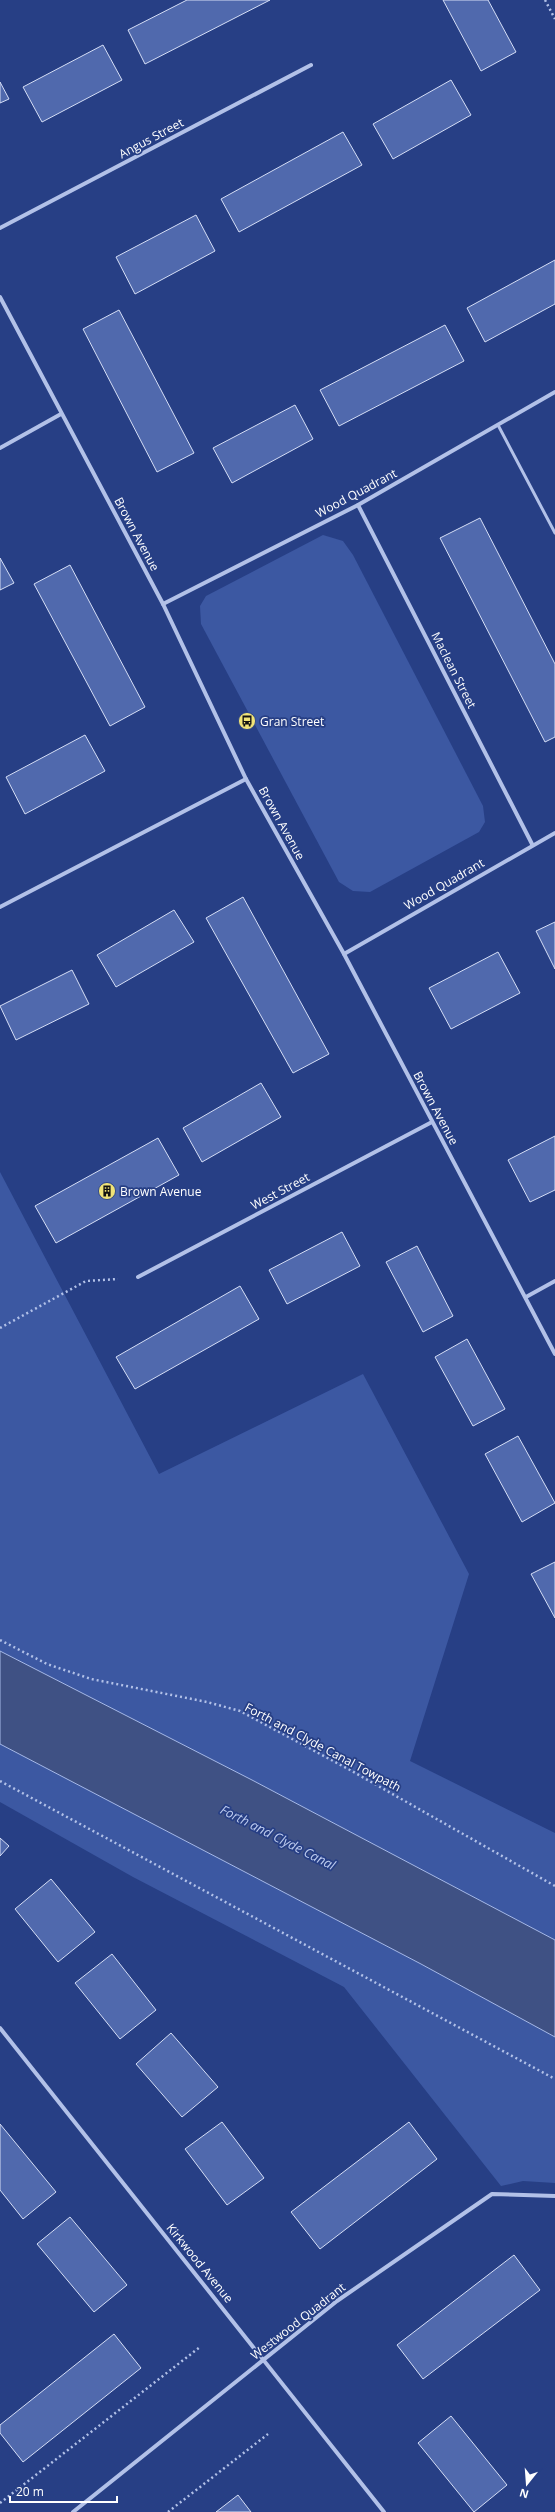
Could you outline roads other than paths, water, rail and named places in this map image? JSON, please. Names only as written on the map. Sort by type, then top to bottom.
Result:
[{"type":"street","name":"Angus Street","points":[[0,228],[311,65]]},
{"type":"street","name":"Brown Avenue","points":[[0,297],[163,604],[246,779],[344,954],[555,1354]]},
{"type":"street","name":"Wood Quadrant","points":[[163,604],[358,505],[555,392]]},
{"type":"street","points":[[0,448],[61,414]]},
{"type":"street","name":"Maclean Street","points":[[358,505],[532,844]]},
{"type":"street","points":[[0,908],[246,779]]},
{"type":"street","name":"Wood Quadrant","points":[[344,954],[532,844],[555,833]]},
{"type":"street","name":"West Street","points":[[138,1277],[432,1122]]},
{"type":"street","points":[[526,1297],[555,1281]]},
{"type":"street","name":"Kirkwood Avenue","points":[[0,2028],[265,2360],[384,2512]]},
{"type":"street","name":"Westwood Quadrant","points":[[73,2512],[338,2301],[492,2194],[555,2196]]},
{"type":"lane","points":[[498,425],[555,533]]},
{"type":"water","name":"Forth and Clyde Canal","points":[[0,1651],[252,1780],[555,1940],[555,2037],[421,1964],[0,1744]]},
{"type":"place","name":"Gran Street","points":[[247,721]]},
{"type":"place","name":"Brown Avenue","points":[[107,1191]]}]
